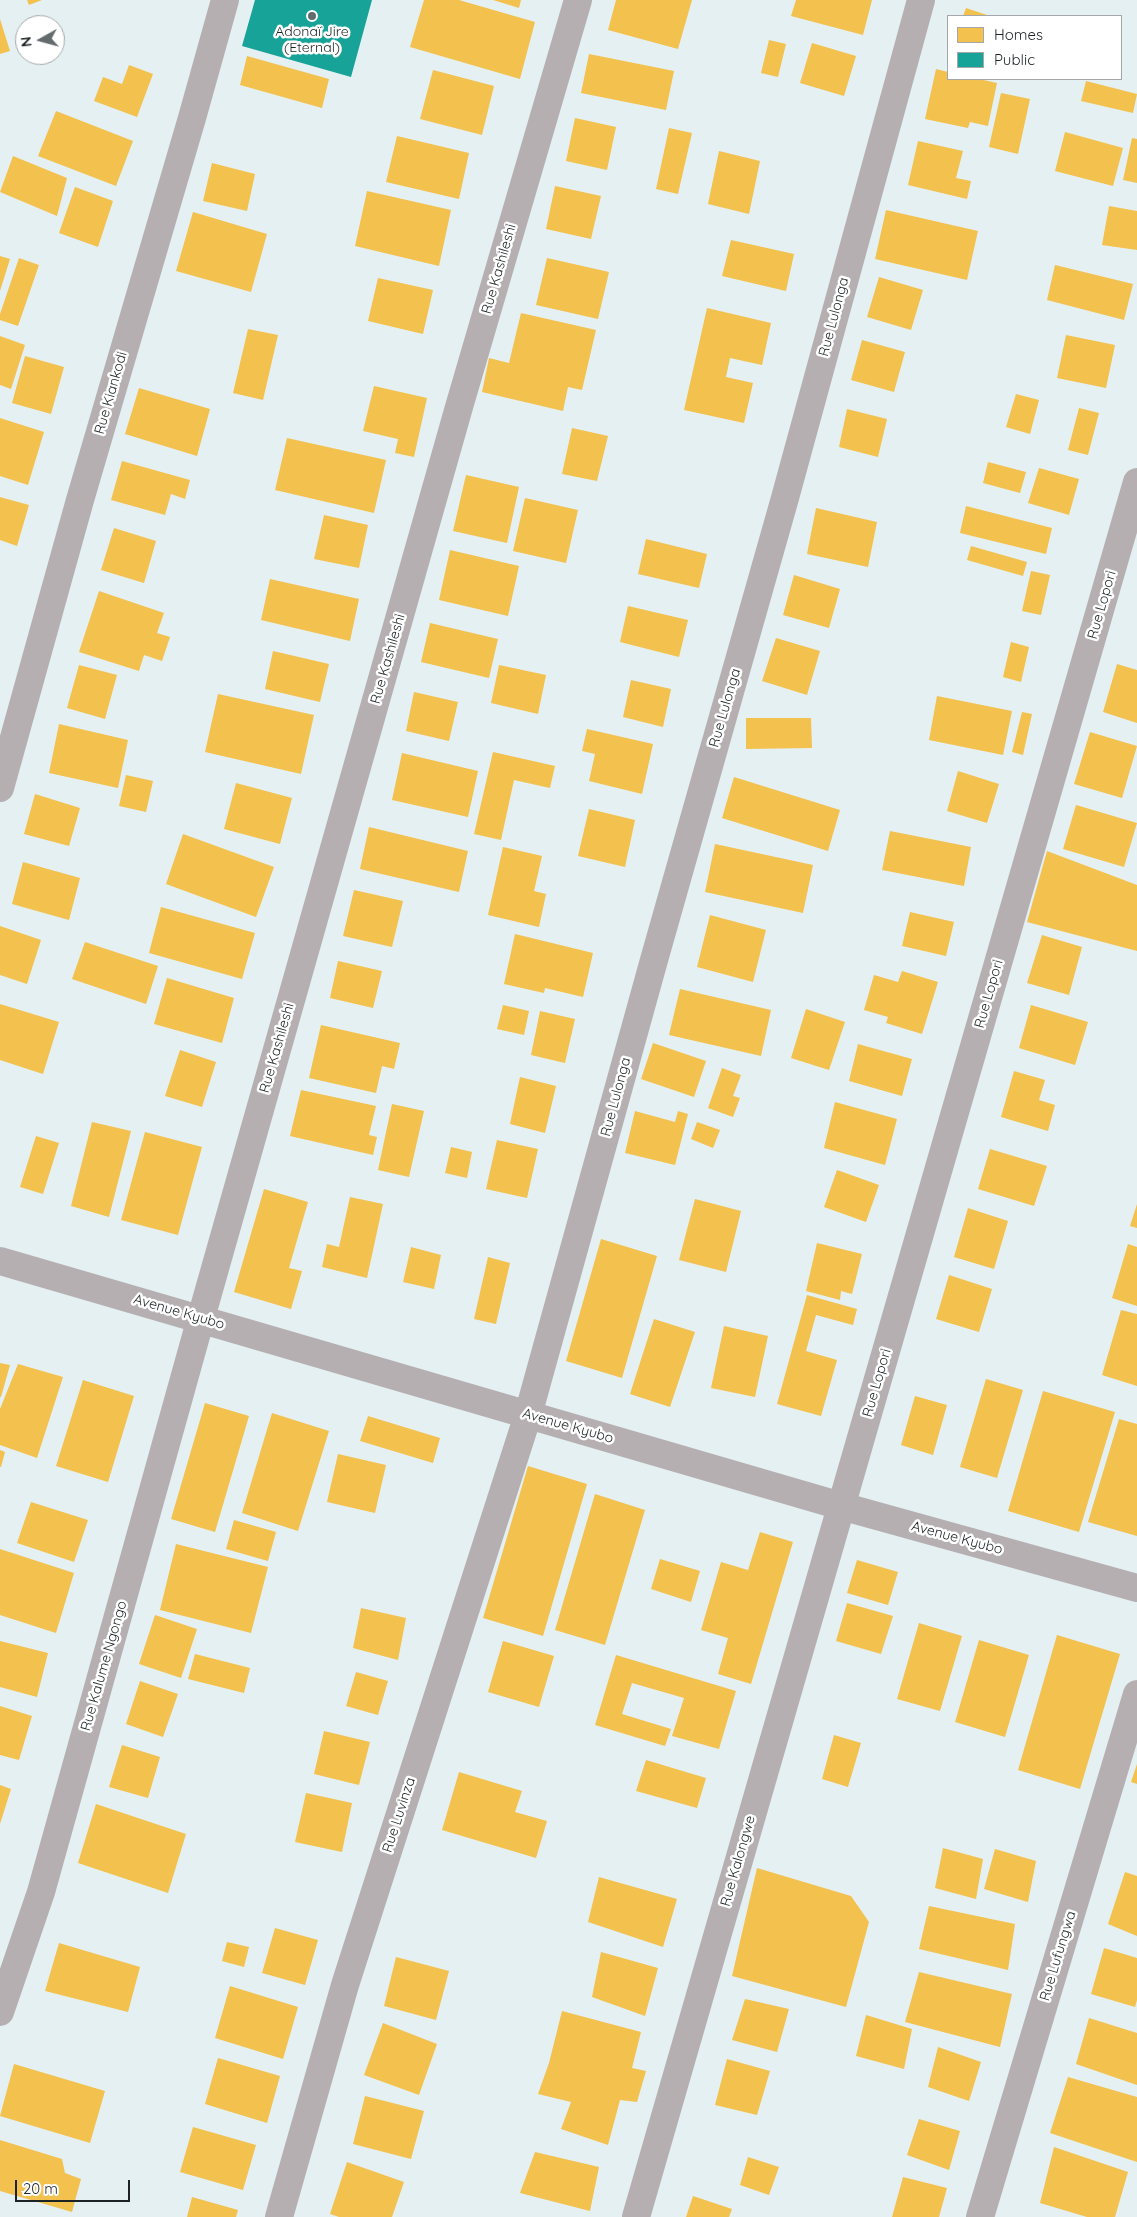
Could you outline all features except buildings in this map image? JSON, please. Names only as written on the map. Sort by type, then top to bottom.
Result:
[{"type":"street","name":"Rue Kiankodi","points":[[0,788],[80,500],[225,0]]},
{"type":"street","name":"Rue Kashileshi","points":[[201,1318],[453,427],[578,0]]},
{"type":"street","name":"Rue Lulonga","points":[[528,1415],[785,498],[921,0]]},
{"type":"street","name":"Rue Lopori","points":[[841,1506],[1137,482]]},
{"type":"street","name":"Avenue Kyubo","points":[[0,1261],[841,1506],[1137,1588]]},
{"type":"street","name":"Rue Kalume Ngongo","points":[[0,2012],[41,1892],[201,1318]]},
{"type":"street","name":"Rue Luvinza","points":[[279,2217],[345,1985],[528,1415]]},
{"type":"street","name":"Rue Kalongwe","points":[[636,2217],[841,1506]]},
{"type":"street","name":"Rue Lufungwa","points":[[980,2217],[1137,1694]]},
{"type":"place","name":"Adonaï Jire (Eternal)","points":[[312,16]]}]
